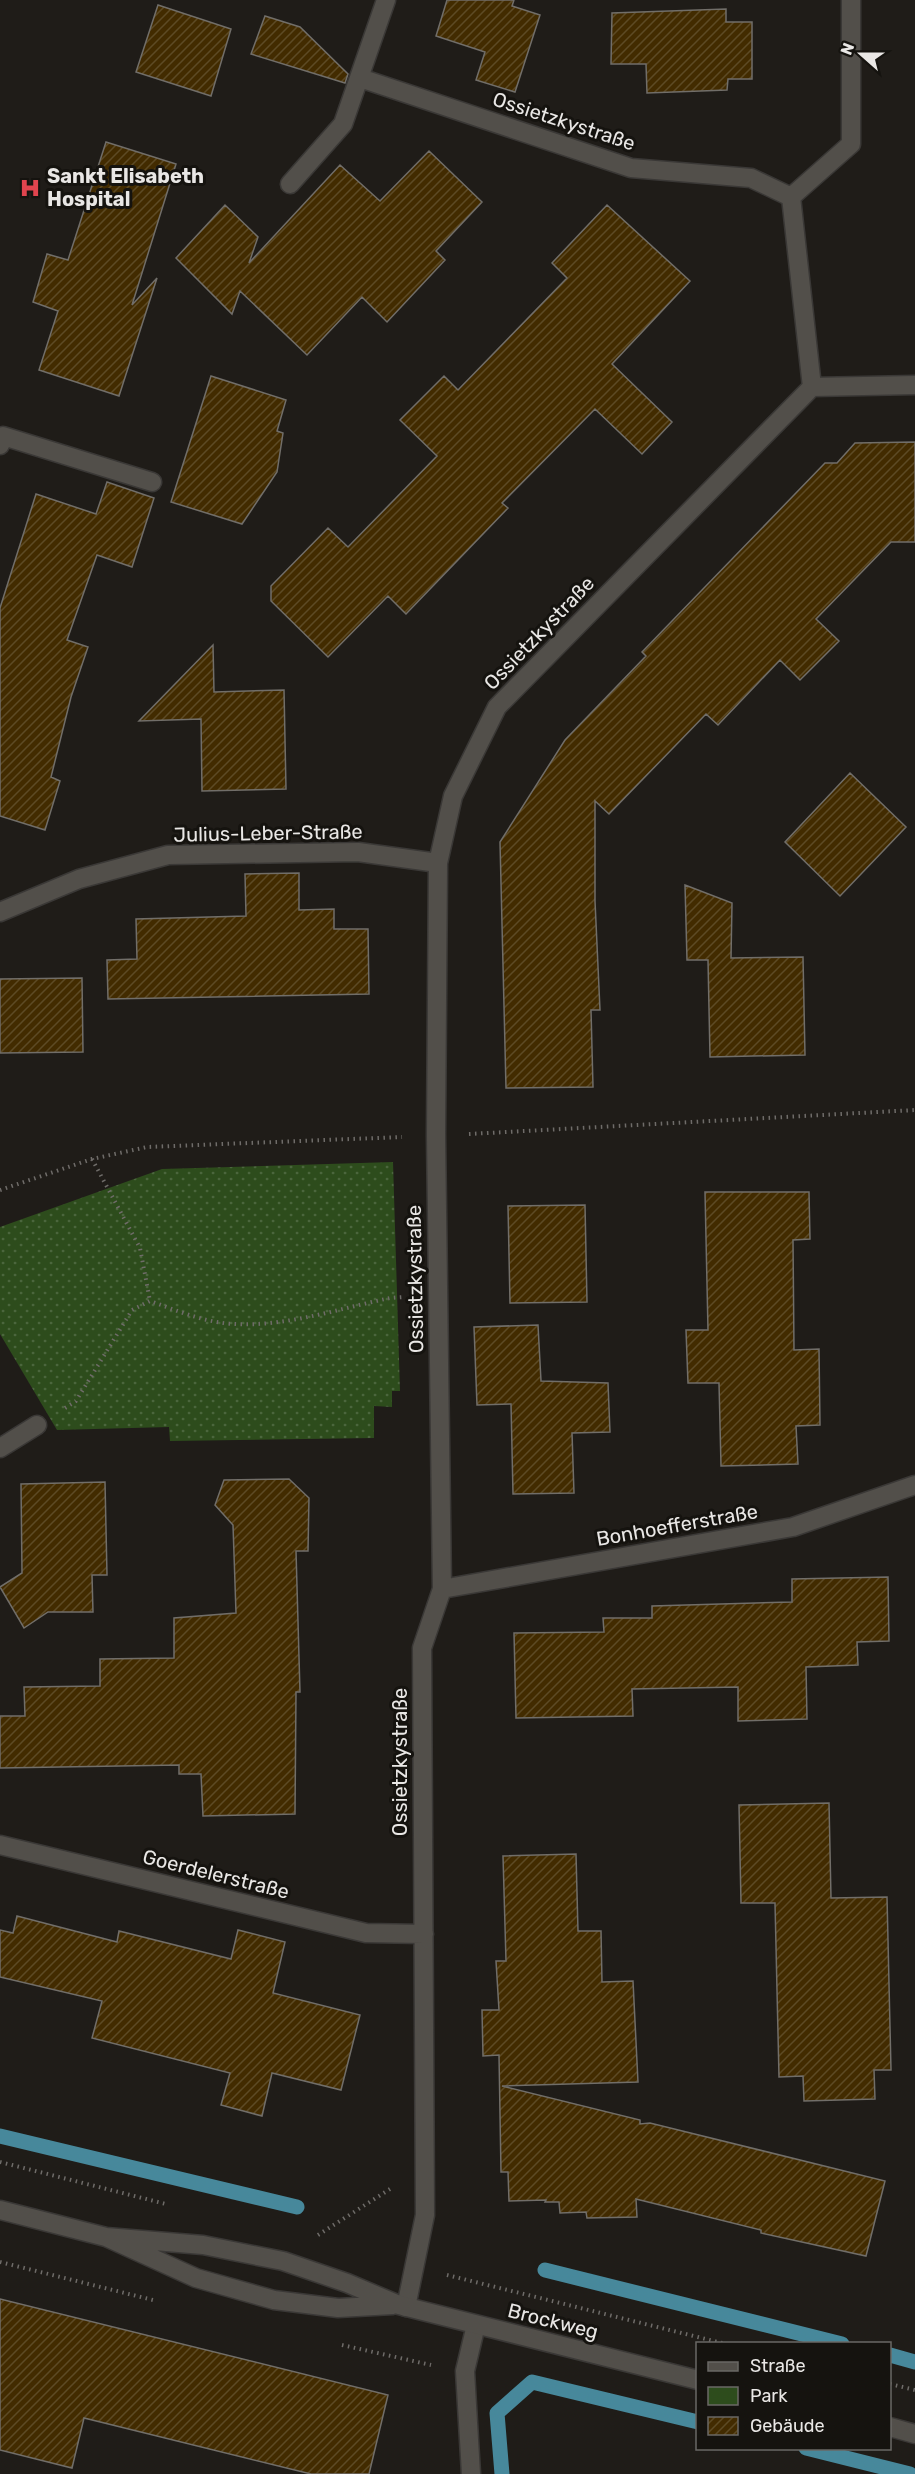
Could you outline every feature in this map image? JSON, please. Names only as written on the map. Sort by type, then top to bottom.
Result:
[{"type":"street","points":[[290,184],[343,124],[386,0]]},
{"type":"street","points":[[851,0],[850,144],[791,197],[812,387],[915,385]]},
{"type":"street","name":"Ossietzkystraße","points":[[360,78],[631,168],[751,178],[791,197]]},
{"type":"street","name":"Ossietzkystraße","points":[[402,2306],[425,2215],[422,1648],[442,1589],[436,1135],[438,863],[453,796],[497,707],[812,387]]},
{"type":"street","points":[[0,445],[3,436],[152,482]]},
{"type":"street","name":"Julius-Leber-Straße","points":[[0,912],[79,879],[168,855],[358,852],[438,863]]},
{"type":"street","points":[[0,1448],[37,1425]]},
{"type":"street","name":"Bonhoefferstraße","points":[[442,1589],[793,1527],[915,1485]]},
{"type":"street","name":"Goerdelerstraße","points":[[0,1845],[366,1933],[424,1934]]},
{"type":"street","name":"Brockweg","points":[[0,2210],[106,2237],[203,2246],[284,2261],[347,2283],[402,2306],[696,2380]]},
{"type":"street","name":"Brockweg","points":[[106,2237],[196,2278],[274,2300],[338,2308],[402,2306]]},
{"type":"street","points":[[471,2474],[465,2371],[476,2325]]},
{"type":"street","points":[[891,2427],[915,2434]]},
{"type":"path","points":[[0,1190],[92,1159],[147,1147],[436,1135],[915,1110]]},
{"type":"path","points":[[92,1159],[140,1248],[150,1301]]},
{"type":"path","points":[[37,1425],[76,1401],[132,1310],[150,1301],[194,1316],[235,1324],[284,1320],[390,1298],[438,1296]]},
{"type":"path","points":[[0,2162],[174,2206]]},
{"type":"path","points":[[310,2240],[426,2166]]},
{"type":"path","points":[[0,2262],[161,2302]]},
{"type":"path","points":[[459,2278],[722,2342]]},
{"type":"path","points":[[336,2344],[439,2366]]},
{"type":"path","points":[[891,2384],[915,2390]]},
{"type":"green space","points":[[393,1162],[400,1391],[392,1391],[392,1407],[374,1406],[374,1438],[170,1441],[169,1427],[57,1430],[0,1334],[0,1227],[162,1169]]},
{"type":"building","points":[[447,0],[514,0],[512,6],[540,15],[515,92],[476,80],[485,52],[436,36]]},
{"type":"building","points":[[158,5],[231,29],[211,96],[136,72]]},
{"type":"building","points":[[726,9],[726,22],[752,22],[752,79],[728,79],[727,90],[647,93],[646,64],[611,64],[612,13]]},
{"type":"building","points":[[265,16],[300,27],[348,74],[345,83],[251,54]]},
{"type":"building","points":[[106,142],[176,164],[132,305],[157,278],[119,396],[39,370],[58,311],[33,302],[47,254],[68,260]]},
{"type":"building","points":[[429,151],[482,202],[436,251],[445,260],[387,322],[362,297],[307,355],[240,291],[232,314],[176,258],[225,205],[258,237],[249,263],[340,165],[380,201]]},
{"type":"building","points":[[607,205],[690,281],[612,364],[672,422],[642,454],[595,409],[502,503],[508,508],[406,614],[388,596],[328,657],[271,601],[271,586],[328,528],[348,547],[437,456],[400,420],[444,376],[458,390],[567,278],[552,263]]},
{"type":"building","points":[[211,376],[286,400],[277,431],[283,433],[277,472],[242,524],[171,502]]},
{"type":"building","points":[[915,442],[915,542],[891,542],[816,619],[839,641],[800,680],[780,660],[718,725],[706,714],[609,814],[595,801],[595,901],[600,1010],[591,1010],[593,1087],[506,1088],[500,842],[565,740],[646,656],[642,652],[825,463],[837,463],[855,443]]},
{"type":"building","points":[[107,482],[154,498],[132,567],[97,555],[67,640],[88,647],[71,697],[51,777],[60,781],[45,830],[0,816],[0,608],[36,494],[96,514]]},
{"type":"building","points":[[213,645],[214,692],[284,690],[286,789],[202,791],[201,719],[139,721]]},
{"type":"building","points":[[850,773],[906,827],[840,896],[785,842]]},
{"type":"building","points":[[299,873],[299,910],[334,909],[334,929],[368,929],[369,994],[108,999],[107,960],[137,959],[136,919],[246,916],[245,874]]},
{"type":"building","points":[[685,885],[732,903],[731,958],[803,957],[805,1055],[710,1057],[708,960],[687,960]]},
{"type":"building","points":[[82,978],[83,1052],[0,1053],[0,979]]},
{"type":"building","points":[[705,1192],[809,1192],[810,1239],[793,1240],[794,1350],[819,1349],[820,1425],[796,1426],[798,1464],[721,1466],[719,1383],[688,1383],[686,1330],[708,1330]]},
{"type":"building","points":[[585,1205],[587,1302],[510,1303],[508,1206]]},
{"type":"building","points":[[538,1325],[541,1381],[608,1383],[610,1432],[572,1433],[574,1493],[513,1494],[511,1404],[477,1405],[474,1327]]},
{"type":"building","points":[[289,1479],[309,1498],[308,1551],[296,1551],[300,1692],[296,1692],[295,1814],[203,1816],[201,1774],[179,1774],[179,1765],[0,1768],[0,1716],[25,1716],[24,1687],[100,1686],[100,1659],[174,1658],[174,1618],[236,1613],[233,1525],[215,1505],[224,1480]]},
{"type":"building","points":[[105,1482],[107,1575],[92,1575],[93,1612],[48,1612],[24,1628],[0,1587],[22,1573],[21,1484]]},
{"type":"building","points":[[888,1577],[889,1641],[857,1642],[858,1665],[806,1667],[807,1719],[738,1721],[738,1687],[632,1689],[633,1716],[516,1718],[514,1633],[604,1632],[603,1618],[652,1618],[652,1606],[792,1602],[792,1579]]},
{"type":"building","points":[[829,1803],[831,1898],[887,1897],[891,2070],[874,2070],[875,2099],[804,2101],[803,2076],[779,2077],[775,1903],[741,1903],[739,1805]]},
{"type":"building","points":[[576,1854],[578,1931],[601,1931],[602,1982],[633,1981],[638,2082],[502,2086],[640,2120],[640,2124],[650,2123],[885,2181],[866,2256],[761,2233],[761,2230],[636,2199],[637,2217],[587,2218],[586,2212],[560,2213],[559,2202],[509,2201],[508,2172],[501,2172],[499,2055],[483,2056],[482,2010],[499,2010],[496,1961],[506,1961],[503,1856]]},
{"type":"building","points":[[17,1916],[117,1942],[119,1931],[231,1959],[238,1930],[285,1942],[273,1993],[360,2015],[341,2090],[272,2073],[262,2116],[221,2105],[230,2073],[92,2038],[102,2001],[0,1977],[0,1930],[13,1933]]},
{"type":"building","points":[[0,2299],[388,2395],[369,2474],[311,2474],[84,2418],[72,2468],[0,2450]]},
{"type":"waterway","points":[[0,2136],[297,2207]]},
{"type":"waterway","points":[[545,2270],[834,2342]]},
{"type":"waterway","points":[[891,2355],[915,2362]]},
{"type":"waterway","points":[[502,2474],[497,2413],[532,2382],[696,2422]]},
{"type":"waterway","points":[[814,2450],[910,2474]]},
{"type":"place","name":"Sankt Elisabeth Hospital","points":[[30,188]]}]
